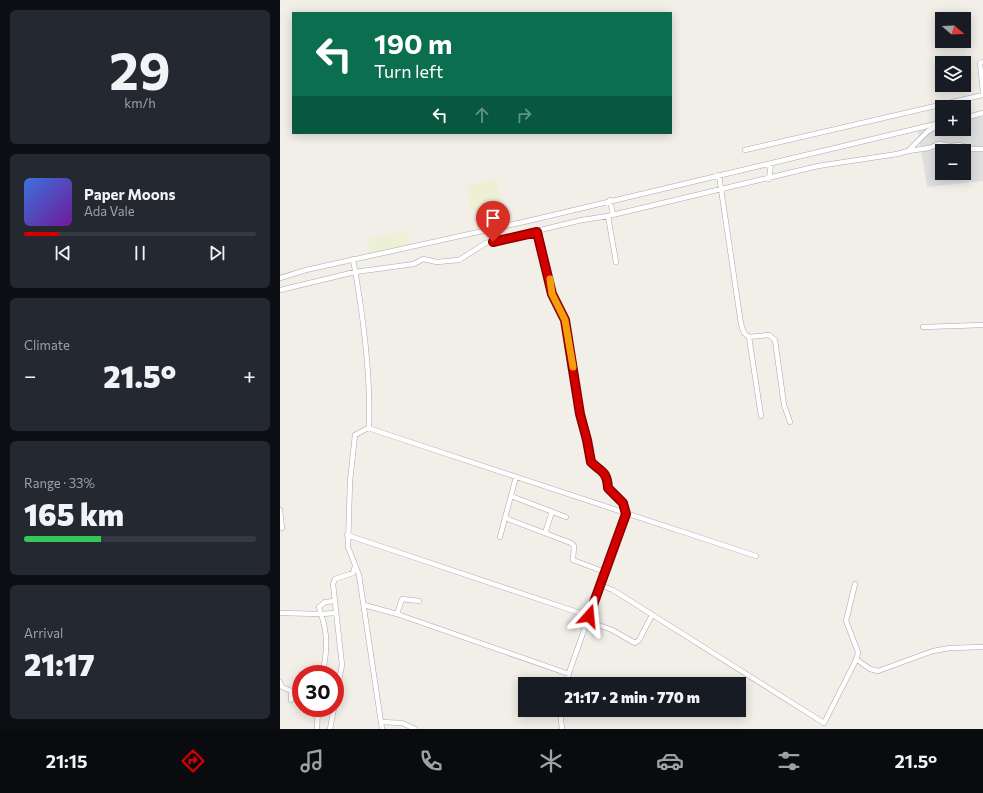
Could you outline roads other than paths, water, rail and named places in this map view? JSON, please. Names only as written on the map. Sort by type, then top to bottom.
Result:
[{"type":"street","points":[[983,62],[980,64],[983,92]]},
{"type":"street","points":[[745,150],[983,96]]},
{"type":"street","points":[[971,116],[983,113]]},
{"type":"street","points":[[280,278],[353,259],[528,221],[610,200],[771,164],[935,125]]},
{"type":"street","points":[[908,151],[928,131],[935,127]]},
{"type":"street","points":[[280,290],[355,272],[414,264],[423,259],[437,262],[460,260],[481,245],[582,220],[613,215],[769,179],[818,166],[929,148],[939,144],[951,146],[959,145],[972,149],[983,149]]},
{"type":"street","points":[[769,179],[771,164]]},
{"type":"street","points":[[720,175],[741,324],[744,333],[748,337],[761,416]]},
{"type":"street","points":[[610,200],[613,215]]},
{"type":"street","points":[[608,216],[616,262]]},
{"type":"street","points":[[537,232],[552,294],[565,320],[580,414],[591,462],[607,478],[608,488],[623,503],[626,514],[568,677]]},
{"type":"street","points":[[353,259],[369,376],[369,428]]},
{"type":"street","points":[[923,327],[983,325]]},
{"type":"street","points":[[748,337],[769,335],[774,340],[784,404],[790,422]]},
{"type":"street","points":[[382,729],[359,575],[349,553],[347,535],[350,481],[355,449],[355,438],[357,434],[369,428],[756,556]]},
{"type":"street","points":[[500,537],[516,477]]},
{"type":"street","points":[[511,496],[566,517]]},
{"type":"street","points":[[280,510],[282,528]]},
{"type":"street","points":[[545,533],[552,512]]},
{"type":"street","points":[[505,518],[573,544],[573,560],[605,572]]},
{"type":"street","points":[[347,535],[589,618],[635,643],[639,640],[652,615]]},
{"type":"street","points":[[353,573],[355,566]]},
{"type":"street","points":[[342,665],[334,601],[334,580],[353,573],[359,575]]},
{"type":"street","points":[[820,729],[856,659],[858,652],[846,621],[855,584]]},
{"type":"street","points":[[600,585],[612,590],[824,723]]},
{"type":"street","points":[[397,614],[402,599],[419,601]]},
{"type":"street","points":[[310,613],[325,602],[334,601]]},
{"type":"street","points":[[364,605],[397,614],[569,674]]},
{"type":"street","points":[[320,607],[326,635],[324,665]]},
{"type":"street","points":[[280,613],[336,613]]},
{"type":"street","points":[[856,659],[870,669],[878,671],[933,651],[950,648],[983,647]]},
{"type":"street","points":[[280,682],[282,687],[291,691],[291,700]]},
{"type":"street","points":[[317,729],[318,717]]},
{"type":"street","points":[[330,729],[332,717]]},
{"type":"street","points":[[561,717],[562,729]]},
{"type":"street","points":[[381,722],[402,724],[415,729]]}]
